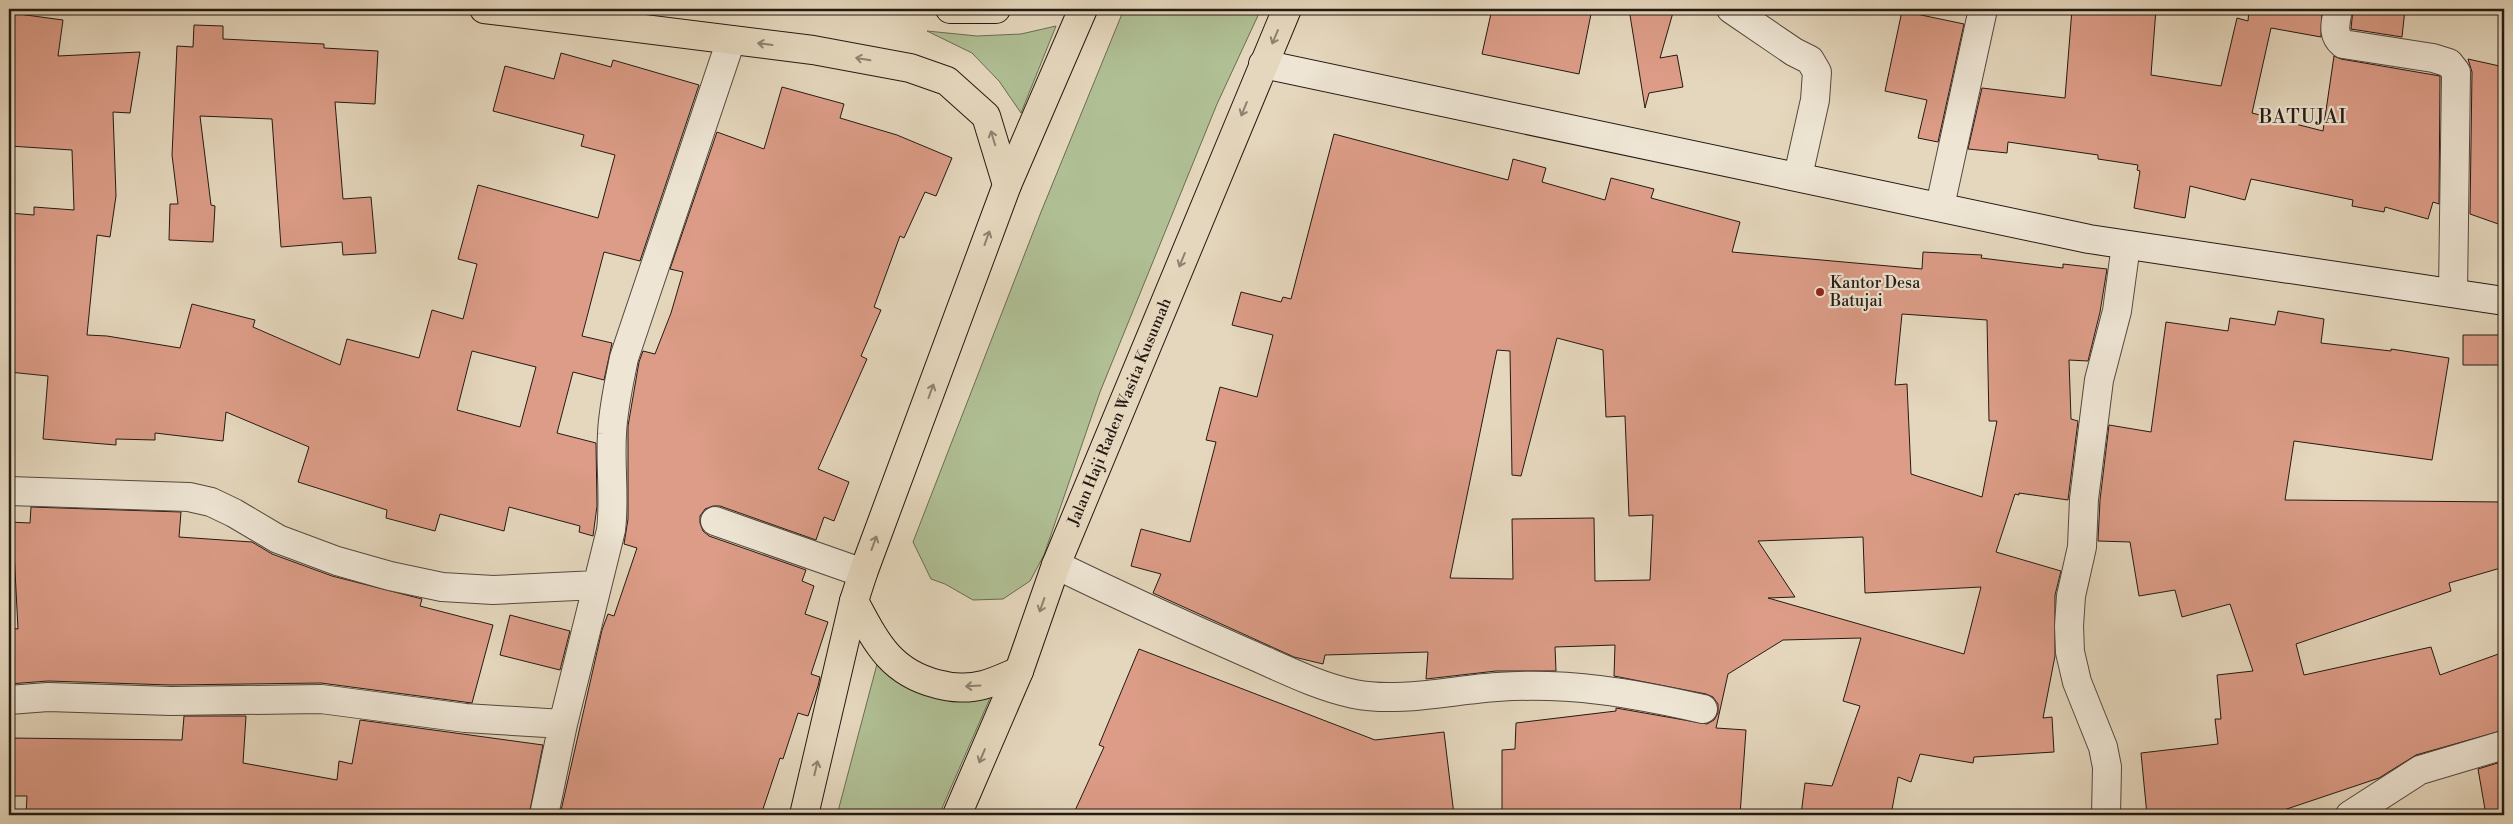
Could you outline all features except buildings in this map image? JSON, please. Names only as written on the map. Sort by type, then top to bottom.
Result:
[{"type":"highway","points":[[484,9],[813,50],[910,68],[947,81],[986,116],[1007,185]]},
{"type":"highway","points":[[950,9],[996,9]]},
{"type":"highway","points":[[804,815],[854,601],[863,573],[1007,185],[1083,9]]},
{"type":"highway","name":"Jalan Haji Raden Wasita Kusumah","points":[[957,815],[1018,671],[1056,565],[1287,9]]},
{"type":"highway","points":[[854,601],[884,653],[899,667],[919,680],[950,688],[982,686],[1018,671]]},
{"type":"street","points":[[1731,9],[1794,52],[1810,60],[1817,72],[1815,100],[1798,176]]},
{"type":"street","points":[[1940,206],[1983,9]]},
{"type":"street","points":[[2338,9],[2335,34],[2343,44],[2433,58],[2449,63],[2456,72],[2453,293]]},
{"type":"street","points":[[544,815],[563,724],[611,530],[614,506],[612,435],[616,396],[624,358],[732,40]]},
{"type":"street","points":[[1263,64],[2089,239],[2504,301]]},
{"type":"street","points":[[2106,815],[2107,767],[2103,747],[2077,682],[2070,652],[2068,626],[2071,596],[2082,547],[2084,499],[2099,380],[2116,311],[2126,244]]},
{"type":"street","points":[[9,490],[196,498],[234,512],[278,539],[337,561],[390,576],[442,587],[494,590],[597,585]]},
{"type":"street","points":[[715,521],[863,573]]},
{"type":"street","points":[[1056,565],[1142,606],[1304,678],[1355,694],[1391,696],[1498,687],[1572,686],[1632,693],[1703,709]]},
{"type":"street","points":[[9,700],[48,697],[171,701],[321,699],[465,718],[563,724]]},
{"type":"street","points":[[2350,815],[2420,770],[2504,745]]},
{"type":"green space","points":[[1124,9],[1261,9],[1217,104],[1100,392],[1044,555],[1030,581],[1003,599],[973,600],[945,584],[931,579],[913,542],[1041,212]]},
{"type":"green space","points":[[1056,26],[1021,113],[999,81],[972,53],[927,31],[977,36],[1021,34]]},
{"type":"green space","points":[[885,634],[917,664],[958,677],[1004,666],[939,815],[837,815]]},
{"type":"place","name":"Kantor Desa Batujai","points":[[1820,292]]},
{"type":"district","name":"BATUJAI","points":[[2303,117]]}]
